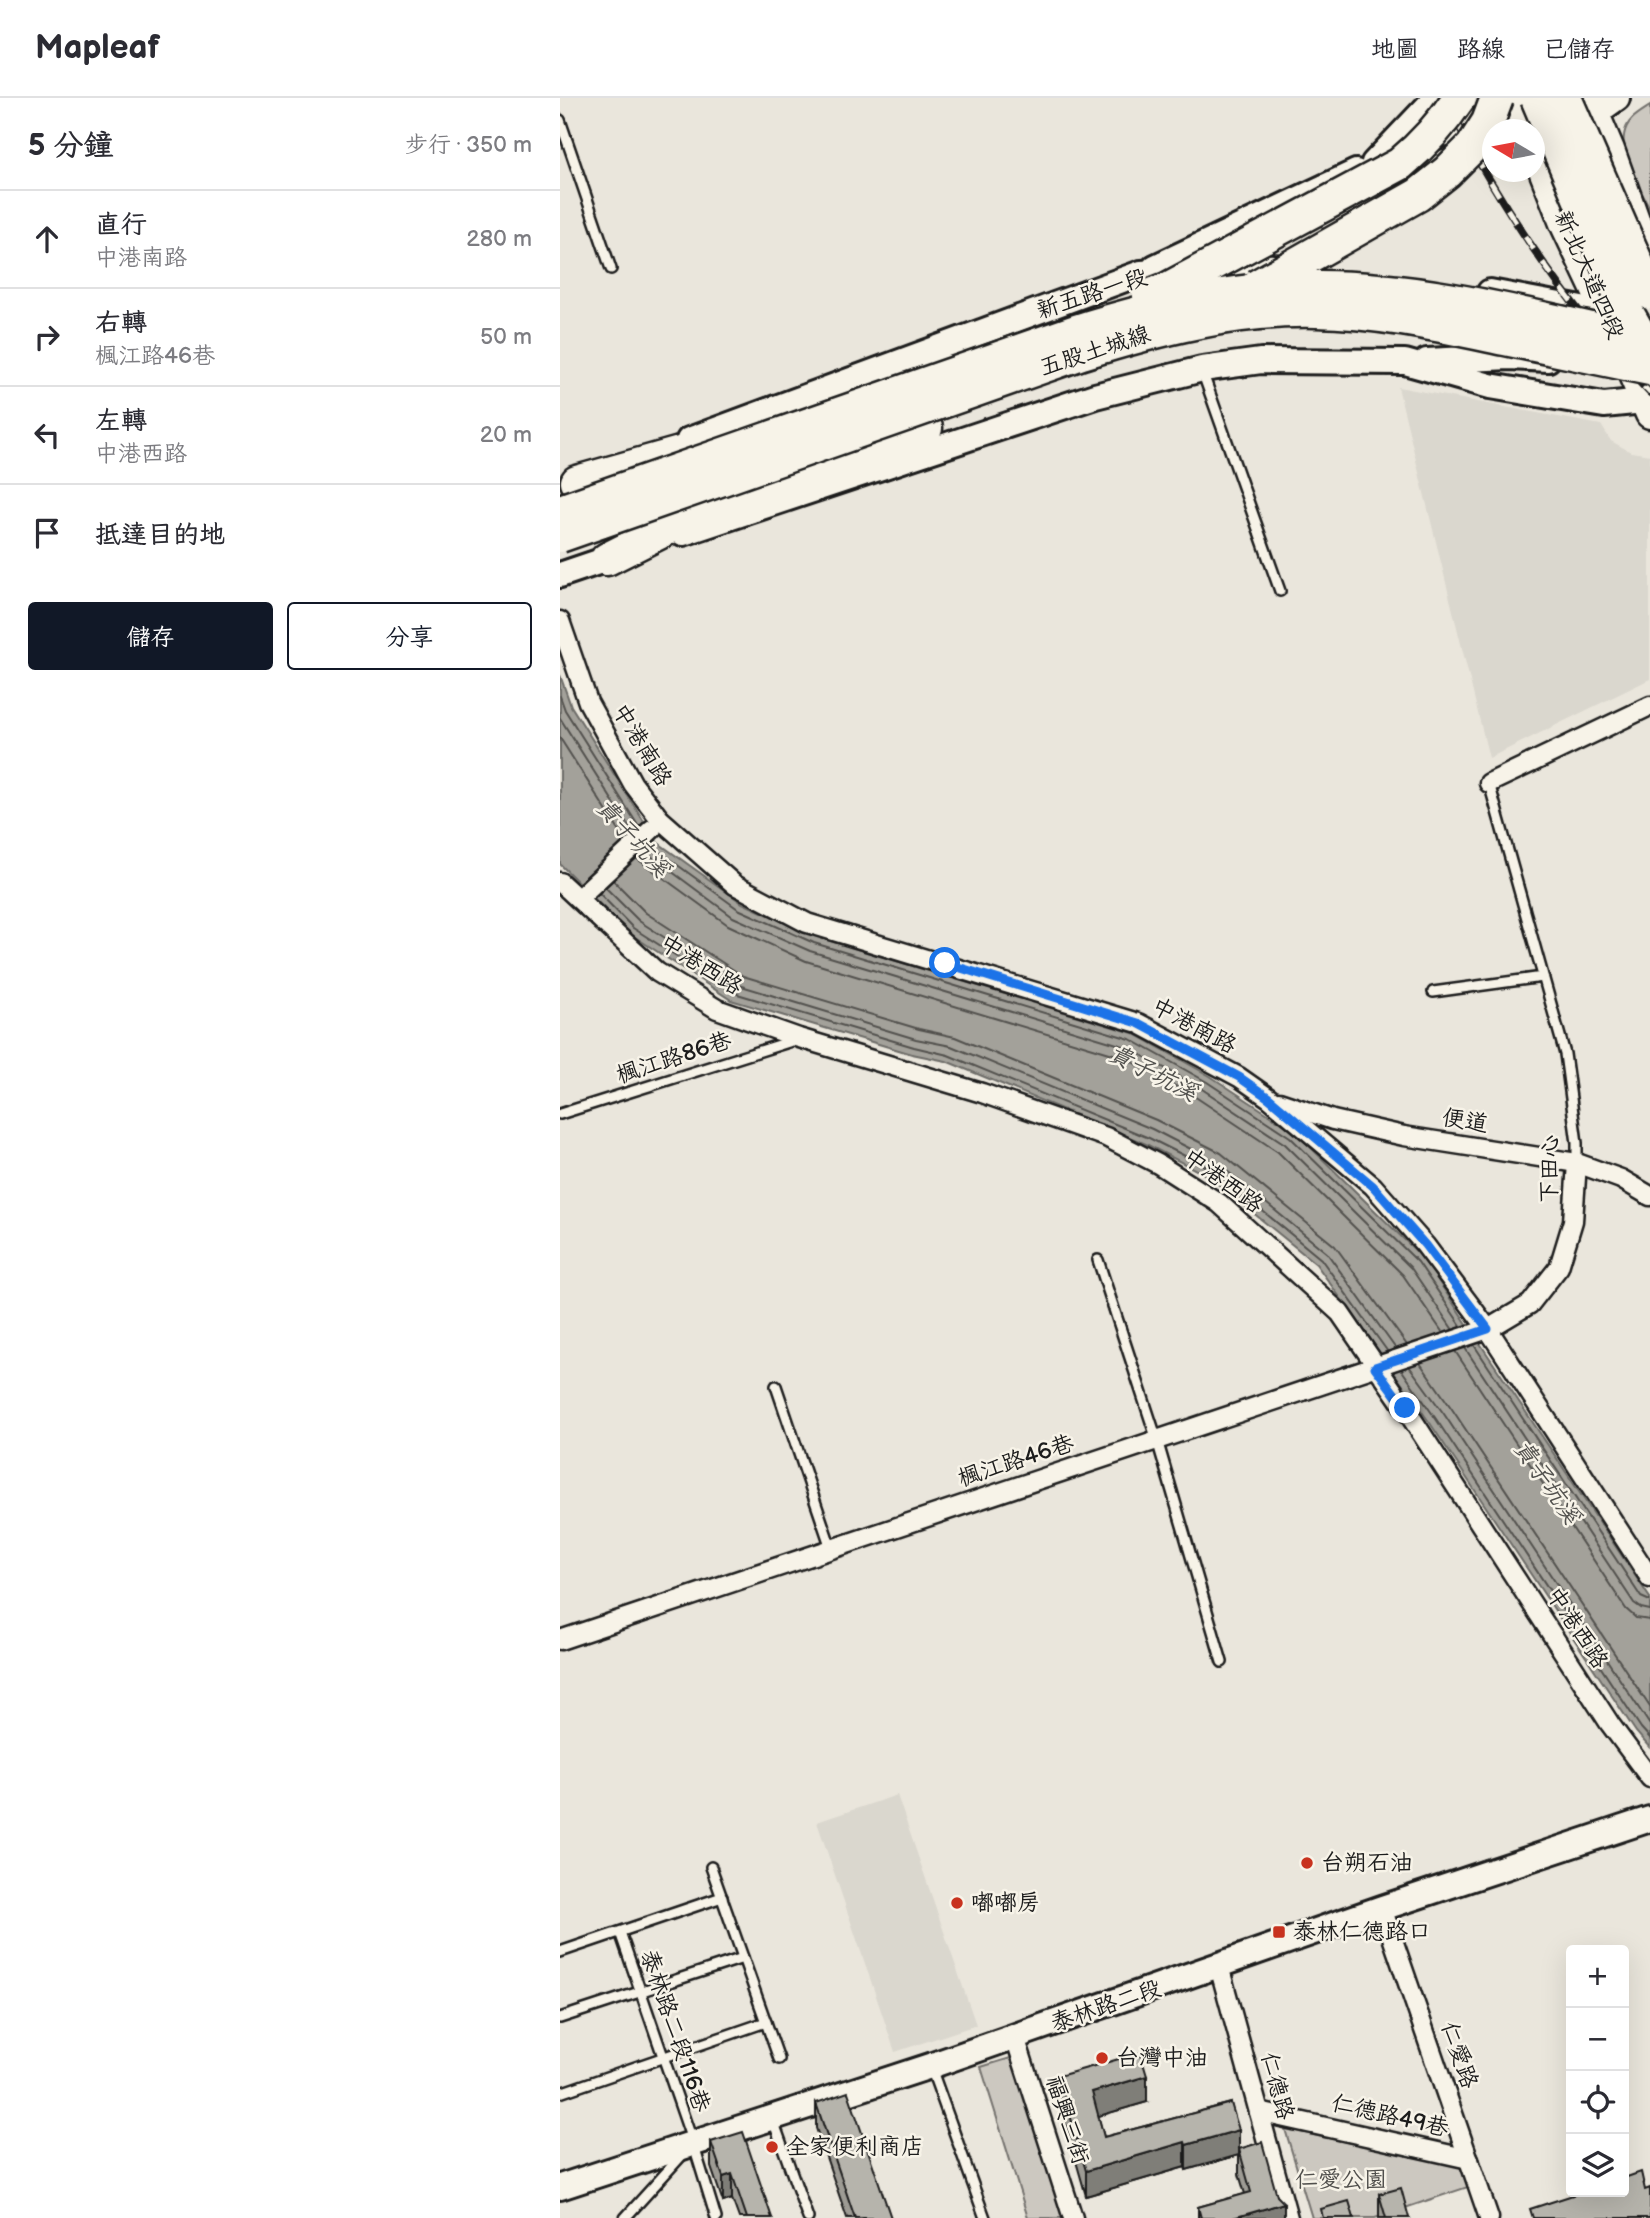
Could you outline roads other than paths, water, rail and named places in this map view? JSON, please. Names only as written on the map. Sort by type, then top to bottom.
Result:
[{"type":"highway","points":[[569,485],[738,437],[908,375],[1077,323],[1167,289],[1400,164],[1437,130],[1459,98]]},
{"type":"highway","points":[[1563,98],[1650,293]]},
{"type":"highway","points":[[607,559],[754,485],[1091,373],[1152,348],[1418,195],[1472,147],[1488,122],[1520,105],[1628,312],[1647,375]]},
{"type":"highway","name":"五股土城線","points":[[560,511],[1076,331],[1149,310],[1241,293],[1314,287],[1373,289],[1431,296],[1647,375]]},
{"type":"highway","name":"五股土城線","points":[[560,536],[1082,353],[1167,328],[1214,318],[1263,312],[1315,310],[1370,314],[1429,322],[1647,375]]},
{"type":"main road","points":[[1374,163],[1431,103],[1432,98]]},
{"type":"main road","points":[[1142,273],[1374,163],[1469,123],[1520,105],[1563,98]]},
{"type":"main road","points":[[1520,105],[1600,103],[1650,262]]},
{"type":"main road","name":"新北大道四段","points":[[1545,173],[1564,223],[1606,312],[1647,375]]},
{"type":"main road","name":"新五路一段","points":[[569,485],[1142,273],[1262,266],[1468,288],[1606,312],[1650,325]]},
{"type":"main road","points":[[560,575],[1095,396],[1202,369],[1261,361],[1405,362],[1509,357],[1647,375]]},
{"type":"main road","points":[[1405,362],[1490,386],[1604,405],[1647,375]]},
{"type":"main road","name":"泰林路二段","points":[[560,2187],[772,2118],[850,2100],[930,2066],[1382,1908],[1650,1819]]},
{"type":"street","name":"中港南路","points":[[560,621],[588,702],[656,824],[735,885],[807,923],[1138,1023],[1239,1077],[1269,1098],[1373,1186],[1425,1245],[1650,1578]]},
{"type":"street","points":[[1489,783],[1650,706]]},
{"type":"street","points":[[581,895],[656,824]]},
{"type":"street","name":"中港西路","points":[[560,882],[581,895],[657,972],[717,1009],[799,1038],[982,1093],[1105,1137],[1158,1164],[1219,1203],[1340,1313],[1380,1366],[1611,1724],[1650,1778]]},
{"type":"street","name":"便道","points":[[1269,1098],[1333,1120],[1404,1136],[1577,1163],[1621,1179],[1650,1196]]},
{"type":"street","name":"下田心","points":[[1483,1331],[1530,1304],[1559,1267],[1573,1221],[1577,1163]]},
{"type":"street","name":"楓江路46巷","points":[[560,1640],[1483,1331]]},
{"type":"street","name":"仁愛路","points":[[1382,1908],[1489,2218]]},
{"type":"street","name":"仁德路","points":[[1219,1966],[1288,2218]]},
{"type":"street","name":"福興三街","points":[[1015,2037],[1073,2218]]},
{"type":"street","name":"仁德路49巷","points":[[1259,2112],[1469,2159]]},
{"type":"lane","points":[[560,120],[611,269]]},
{"type":"lane","points":[[1202,369],[1280,591]]},
{"type":"lane","name":"下田心","points":[[1489,783],[1565,1054],[1577,1143],[1577,1163]]},
{"type":"lane","points":[[1433,992],[1543,977]]},
{"type":"lane","name":"楓江路86巷","points":[[560,1114],[799,1038]]},
{"type":"lane","points":[[1098,1260],[1157,1440],[1223,1662]]},
{"type":"lane","points":[[776,1386],[831,1548]]},
{"type":"lane","points":[[711,1867],[779,2059]]},
{"type":"lane","points":[[560,1952],[722,1897]]},
{"type":"lane","name":"泰林路二段116巷","points":[[620,1932],[716,2218]]},
{"type":"lane","points":[[560,2018],[743,1958]]},
{"type":"lane","points":[[560,2093],[766,2022]]},
{"type":"lane","points":[[930,2066],[985,2218]]},
{"type":"lane","points":[[772,2118],[808,2218]]},
{"type":"lane","points":[[625,2218],[693,2143]]},
{"type":"water","name":"貴子坑溪","points":[[560,675],[571,706],[657,842],[742,903],[817,937],[1133,1033],[1210,1076],[1294,1131],[1423,1258],[1650,1598],[1650,1748],[1636,1732],[1430,1423],[1316,1264],[1208,1176],[1146,1144],[946,1061],[912,1054],[731,1000],[629,933],[560,864]]},
{"type":"railway","points":[[1444,98],[1488,177],[1536,253],[1590,325],[1650,393]]},
{"type":"place","name":"台朔石油","points":[[1307,1863]]},
{"type":"place","name":"嘟嘟房","points":[[957,1903]]},
{"type":"place","name":"泰林仁德路口","points":[[1279,1932]]},
{"type":"place","name":"台灣中油","points":[[1102,2058]]},
{"type":"place","name":"全家便利商店","points":[[772,2147]]},
{"type":"park label","name":"仁愛公園","points":[[1341,2180]]}]
